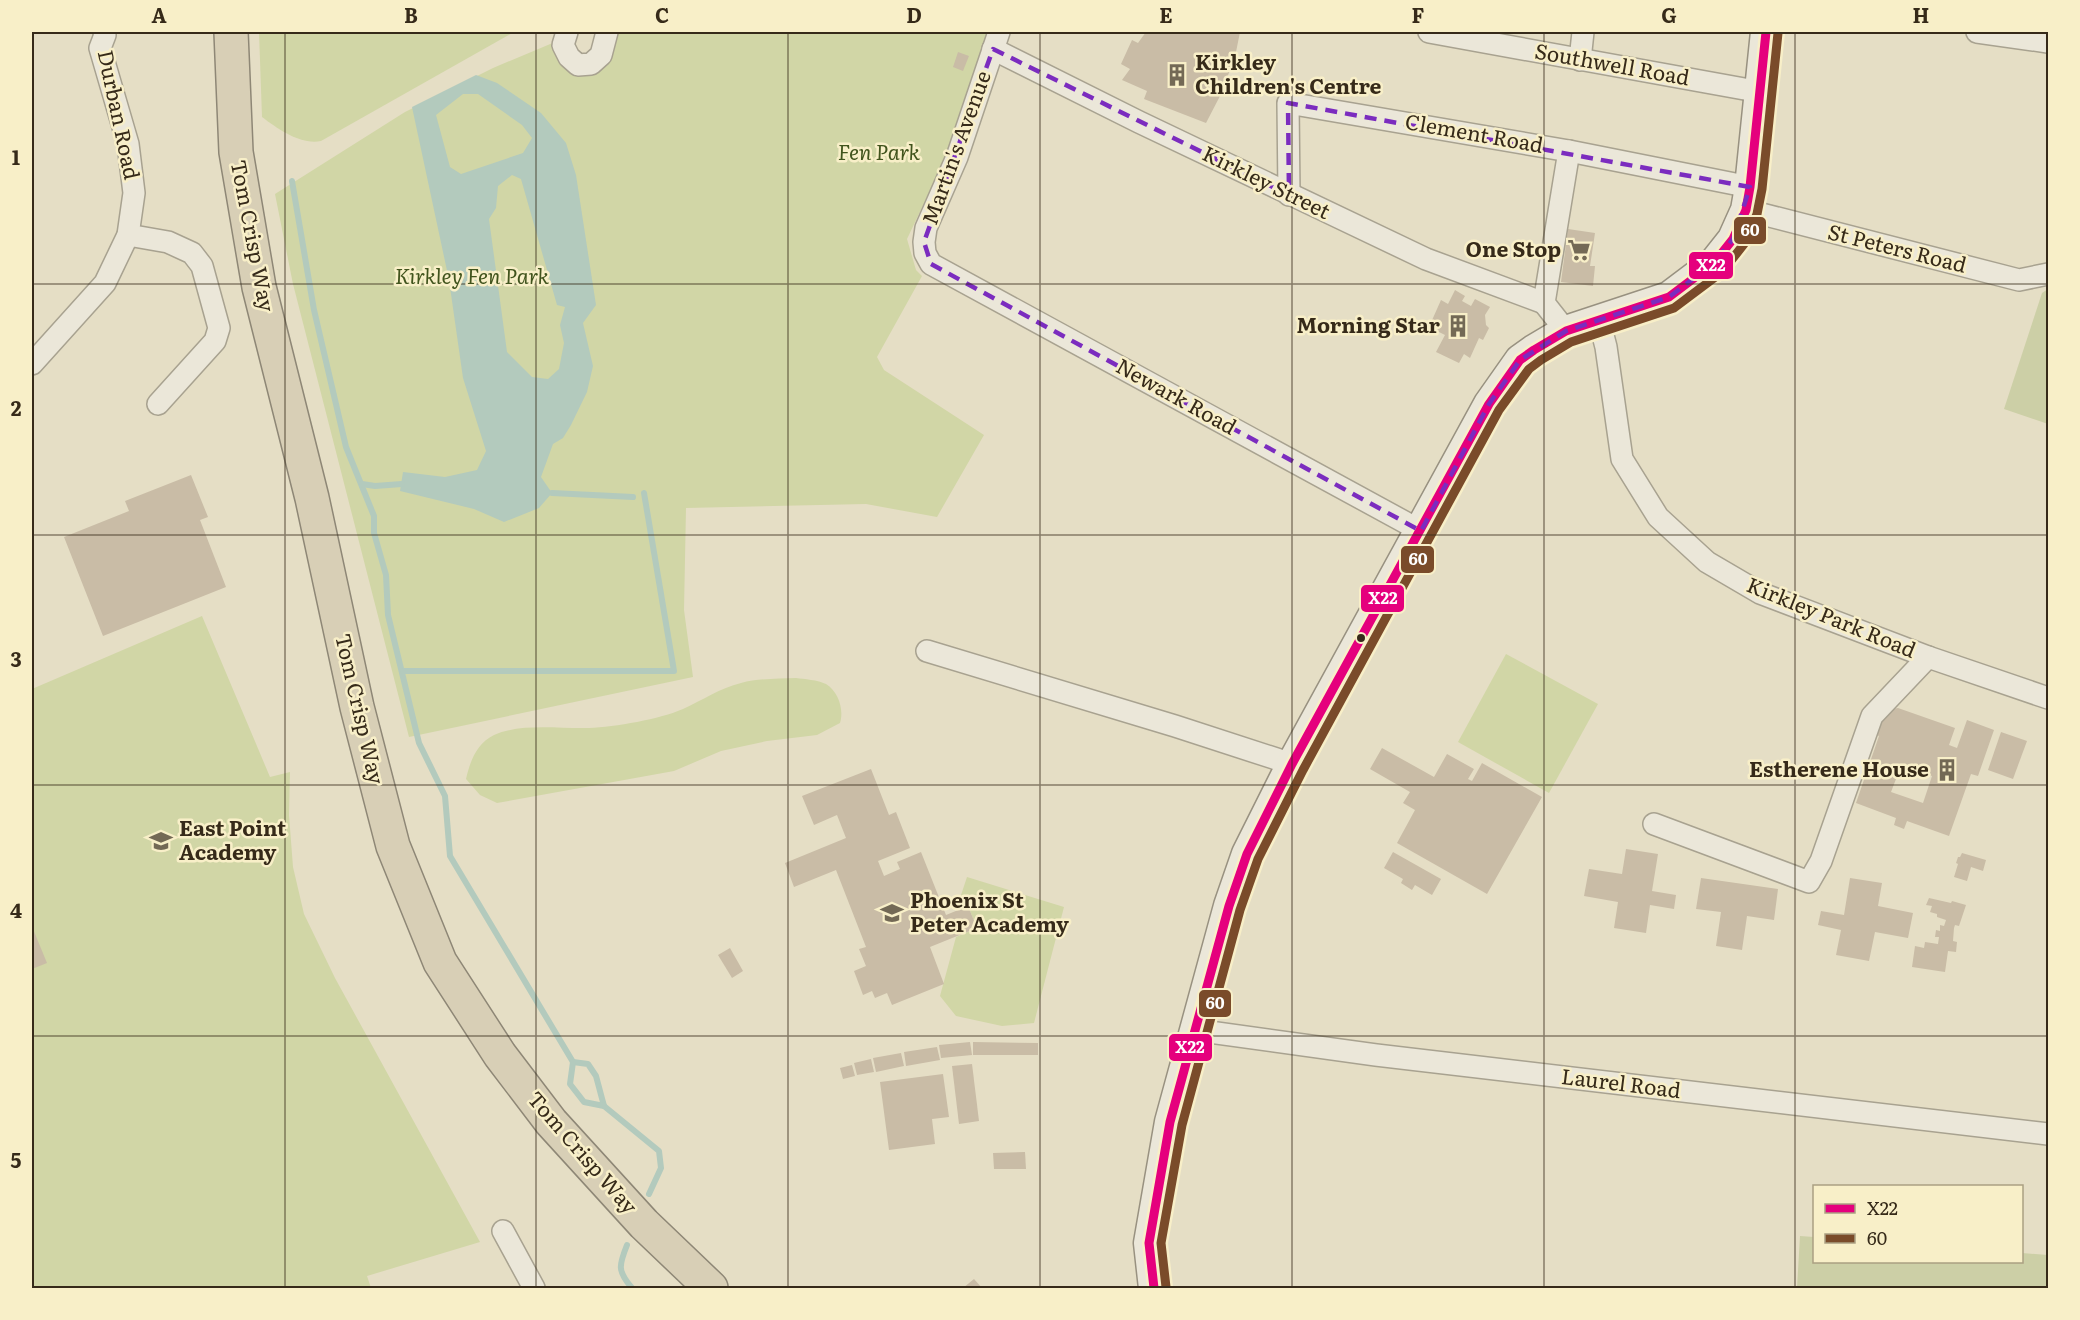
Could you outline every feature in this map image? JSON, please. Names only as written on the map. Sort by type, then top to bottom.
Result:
[{"type":"highway","name":"Tom Crisp Way","points":[[231,32],[236,152],[259,287],[312,498],[357,708],[393,846],[441,962],[500,1055],[551,1122],[644,1224],[711,1288]]},
{"type":"street","name":"Durban Road","points":[[32,364],[105,283],[128,236],[134,193],[128,144],[100,48],[104,32]]},
{"type":"street","points":[[567,32],[563,45],[568,57],[578,65],[591,64],[600,55],[608,32]]},
{"type":"street","name":"Southwell Road","points":[[1429,32],[1761,92]]},
{"type":"street","points":[[1580,60],[1584,32]]},
{"type":"street","points":[[1154,1288],[1149,1243],[1170,1122],[1228,906],[1258,828],[1489,404],[1520,360],[1566,332],[1669,297],[1714,263],[1733,239],[1748,199],[1766,32]]},
{"type":"street","points":[[1977,32],[2049,42]]},
{"type":"street","name":"Kirkley Street","points":[[996,40],[1289,195],[1426,259],[1544,303]]},
{"type":"street","name":"Martin's Avenue","points":[[931,264],[925,253],[926,228],[957,157],[996,40]]},
{"type":"street","name":"Clement Road","points":[[1289,195],[1288,103],[1569,151],[1748,199]]},
{"type":"street","points":[[1566,332],[1544,303],[1569,151]]},
{"type":"street","name":"St Peters Road","points":[[1748,199],[2019,280],[2049,274]]},
{"type":"street","points":[[128,236],[168,242],[192,253],[202,266],[219,328],[215,341],[158,404]]},
{"type":"street","name":"Newark Road","points":[[931,264],[1421,531]]},
{"type":"street","name":"Kirkley Park Road","points":[[1599,320],[1606,347],[1622,459],[1658,517],[1707,562],[1760,593],[1928,657],[2049,698]]},
{"type":"street","points":[[927,651],[1292,764]]},
{"type":"street","points":[[1654,824],[1809,882],[1821,861],[1872,716],[1928,657]]},
{"type":"street","name":"Laurel Road","points":[[1195,1030],[1376,1055],[2048,1134]]},
{"type":"street","points":[[503,1232],[534,1288]]},
{"type":"highlighted area","points":[[993,49],[1289,195],[1288,103],[1750,187],[1733,239],[1714,263],[1669,297],[1566,331],[1520,360],[1489,404],[1421,531],[931,264],[924,242]]},
{"type":"green space","points":[[259,32],[514,32],[321,141],[313,142],[290,135],[262,117]]},
{"type":"green space","name":"Kirkley Fen Park","points":[[617,32],[988,32],[956,136],[907,239],[916,270],[922,276],[877,357],[884,370],[984,435],[937,517],[866,504],[686,508],[684,610],[693,677],[409,737],[293,284],[275,194],[405,112],[493,68],[555,42],[559,60],[609,56]]},
{"type":"green space","points":[[2048,289],[2048,424],[2004,409],[2042,293]]},
{"type":"green space","name":"East Point Academy","points":[[202,616],[270,777],[290,772],[289,815],[293,867],[304,914],[335,978],[480,1242],[367,1276],[371,1288],[32,1288],[32,689]]},
{"type":"green space","points":[[1506,654],[1598,704],[1549,793],[1458,742]]},
{"type":"green space","points":[[796,678],[819,682],[830,687],[839,702],[840,723],[817,735],[767,741],[721,751],[674,771],[497,803],[480,795],[466,779],[472,759],[479,748],[488,738],[504,731],[540,727],[600,727],[637,722],[673,713],[733,685],[761,679]]},
{"type":"green space","points":[[967,877],[1064,907],[1034,1023],[1002,1026],[956,1016],[940,996],[956,937],[977,928],[968,906],[956,910]]},
{"type":"green space","points":[[1800,1236],[1813,1237],[1813,1263],[2023,1263],[2023,1253],[2048,1255],[2048,1288],[1797,1288]]},
{"type":"shaded area","points":[[476,75],[497,83],[541,113],[566,143],[576,175],[596,305],[583,323],[593,366],[587,392],[563,438],[553,444],[541,477],[552,493],[539,508],[504,522],[474,509],[400,491],[403,472],[445,477],[477,470],[486,451],[463,378],[449,280],[412,107]],"holes":[[[463,94],[478,94],[522,125],[532,138],[523,153],[461,174],[450,167],[436,115]],[[512,175],[521,179],[557,305],[565,307],[560,325],[564,343],[559,369],[548,379],[532,377],[507,352],[489,219],[496,208],[498,186]]]},
{"type":"building","name":"Kirkley Children's Centre","points":[[1146,32],[1240,32],[1235,57],[1220,96],[1206,123],[1144,99],[1147,91],[1122,80],[1130,69],[1121,64],[1132,40],[1138,43]]},
{"type":"building","points":[[958,52],[969,56],[963,71],[953,67]]},
{"type":"building","name":"One Stop","points":[[1568,229],[1595,233],[1590,266],[1595,266],[1593,286],[1561,282]]},
{"type":"building","name":"Morning Star","points":[[1455,290],[1465,296],[1462,301],[1471,306],[1475,299],[1490,307],[1485,315],[1486,325],[1489,328],[1483,340],[1479,338],[1470,358],[1464,354],[1459,363],[1436,352],[1445,335],[1429,327],[1441,300],[1448,304]]},
{"type":"building","points":[[191,475],[208,517],[200,520],[226,587],[103,636],[64,537],[129,511],[125,501]]},
{"type":"building","name":"Estherene House","points":[[1898,708],[1955,728],[1949,745],[1957,748],[1967,720],[1994,730],[1978,776],[1971,774],[1949,836],[1907,821],[1904,829],[1894,825],[1896,818],[1856,803],[1879,736],[1874,734],[1880,719],[1888,710]],"holes":[[[1941,757],[1952,761],[1950,767],[1939,763]],[[1901,766],[1932,776],[1923,803],[1891,792]]]},
{"type":"building","points":[[2001,732],[2027,741],[2013,779],[1988,770]]},
{"type":"building","points":[[1382,748],[1434,777],[1447,754],[1474,769],[1468,779],[1472,781],[1482,763],[1542,797],[1487,894],[1397,843],[1415,810],[1403,803],[1410,792],[1370,769]]},
{"type":"building","points":[[871,769],[889,815],[896,812],[910,848],[878,861],[884,876],[900,869],[897,862],[921,852],[946,915],[968,906],[977,928],[930,947],[944,984],[892,1005],[887,993],[875,998],[872,991],[863,995],[854,971],[866,966],[859,949],[866,947],[836,870],[794,887],[785,863],[846,838],[837,815],[814,825],[802,796]]},
{"type":"building","points":[[1626,849],[1658,854],[1652,891],[1676,895],[1674,909],[1650,905],[1646,933],[1614,928],[1618,902],[1584,896],[1589,869],[1622,874]]},
{"type":"building","points":[[1393,852],[1441,879],[1432,895],[1415,885],[1412,890],[1401,883],[1403,879],[1384,868]]},
{"type":"building","points":[[1962,853],[1986,860],[1983,871],[1971,867],[1967,881],[1954,877],[1958,857]]},
{"type":"building","points":[[1701,878],[1778,889],[1774,920],[1747,916],[1742,950],[1716,946],[1721,912],[1696,909]]},
{"type":"building","points":[[1850,878],[1882,883],[1878,906],[1913,913],[1908,938],[1875,932],[1869,961],[1836,955],[1841,930],[1818,925],[1821,911],[1844,915]]},
{"type":"building","points":[[1929,898],[1966,905],[1959,926],[1955,925],[1954,928],[1953,941],[1957,942],[1956,952],[1948,951],[1945,972],[1912,967],[1915,946],[1924,948],[1925,942],[1938,944],[1939,937],[1935,937],[1936,930],[1940,931],[1940,925],[1944,926],[1946,920],[1930,912],[1932,906],[1926,905]]},
{"type":"building","points":[[32,930],[47,963],[32,969]]},
{"type":"building","points":[[730,948],[743,971],[732,978],[718,955]]},
{"type":"building","points":[[970,1042],[972,1055],[941,1058],[939,1045]]},
{"type":"building","points":[[973,1042],[1038,1043],[1038,1055],[973,1055]]},
{"type":"building","points":[[937,1047],[940,1060],[906,1066],[904,1052]]},
{"type":"building","points":[[901,1053],[904,1066],[876,1072],[873,1058]]},
{"type":"building","points":[[871,1059],[874,1072],[857,1075],[854,1063]]},
{"type":"building","points":[[972,1064],[979,1121],[959,1124],[952,1066]]},
{"type":"building","points":[[852,1065],[855,1076],[843,1079],[840,1068]]},
{"type":"building","points":[[943,1074],[949,1117],[932,1119],[935,1144],[889,1150],[880,1082]]},
{"type":"building","points":[[1025,1152],[1026,1169],[994,1169],[993,1153]]},
{"type":"building","points":[[974,1279],[982,1288],[963,1288]]},
{"type":"waterway","points":[[292,181],[314,310],[346,447],[374,516],[374,533],[386,575],[388,615],[419,743],[445,796],[450,856],[573,1062],[588,1064],[596,1076],[604,1106],[659,1151],[661,1168],[649,1194]]},
{"type":"waterway","points":[[362,484],[375,486],[402,484]]},
{"type":"waterway","points":[[552,493],[633,497]]},
{"type":"waterway","points":[[403,671],[674,671],[644,493]]},
{"type":"waterway","points":[[573,1062],[570,1084],[584,1102],[604,1106]]},
{"type":"waterway","points":[[627,1245],[621,1268],[632,1288]]},
{"type":"transit line","name":"X22","points":[[1154,1288],[1149,1243],[1170,1122],[1229,906],[1247,854],[1292,764],[1489,404],[1520,360],[1566,331],[1669,297],[1714,263],[1733,239],[1746,210],[1750,187],[1766,32]]},
{"type":"transit line","name":"60","points":[[1166,1287],[1161,1243],[1182,1125],[1240,910],[1258,859],[1303,770],[1499,410],[1529,369],[1571,342],[1674,308],[1722,272],[1744,244],[1757,214],[1762,189],[1778,33]]},
{"type":"place","name":"Kirkley Children's Centre","points":[[1177,75]]},
{"type":"place","name":"One Stop","points":[[1579,250]]},
{"type":"place","name":"Morning Star","points":[[1458,326]]},
{"type":"place","name":"Estherene House","points":[[1947,770]]},
{"type":"place","name":"East Point Academy","points":[[161,841]]},
{"type":"place","name":"Phoenix St Peter Academy","points":[[892,913]]},
{"type":"park label","name":"Fen Park","points":[[879,153]]}]
